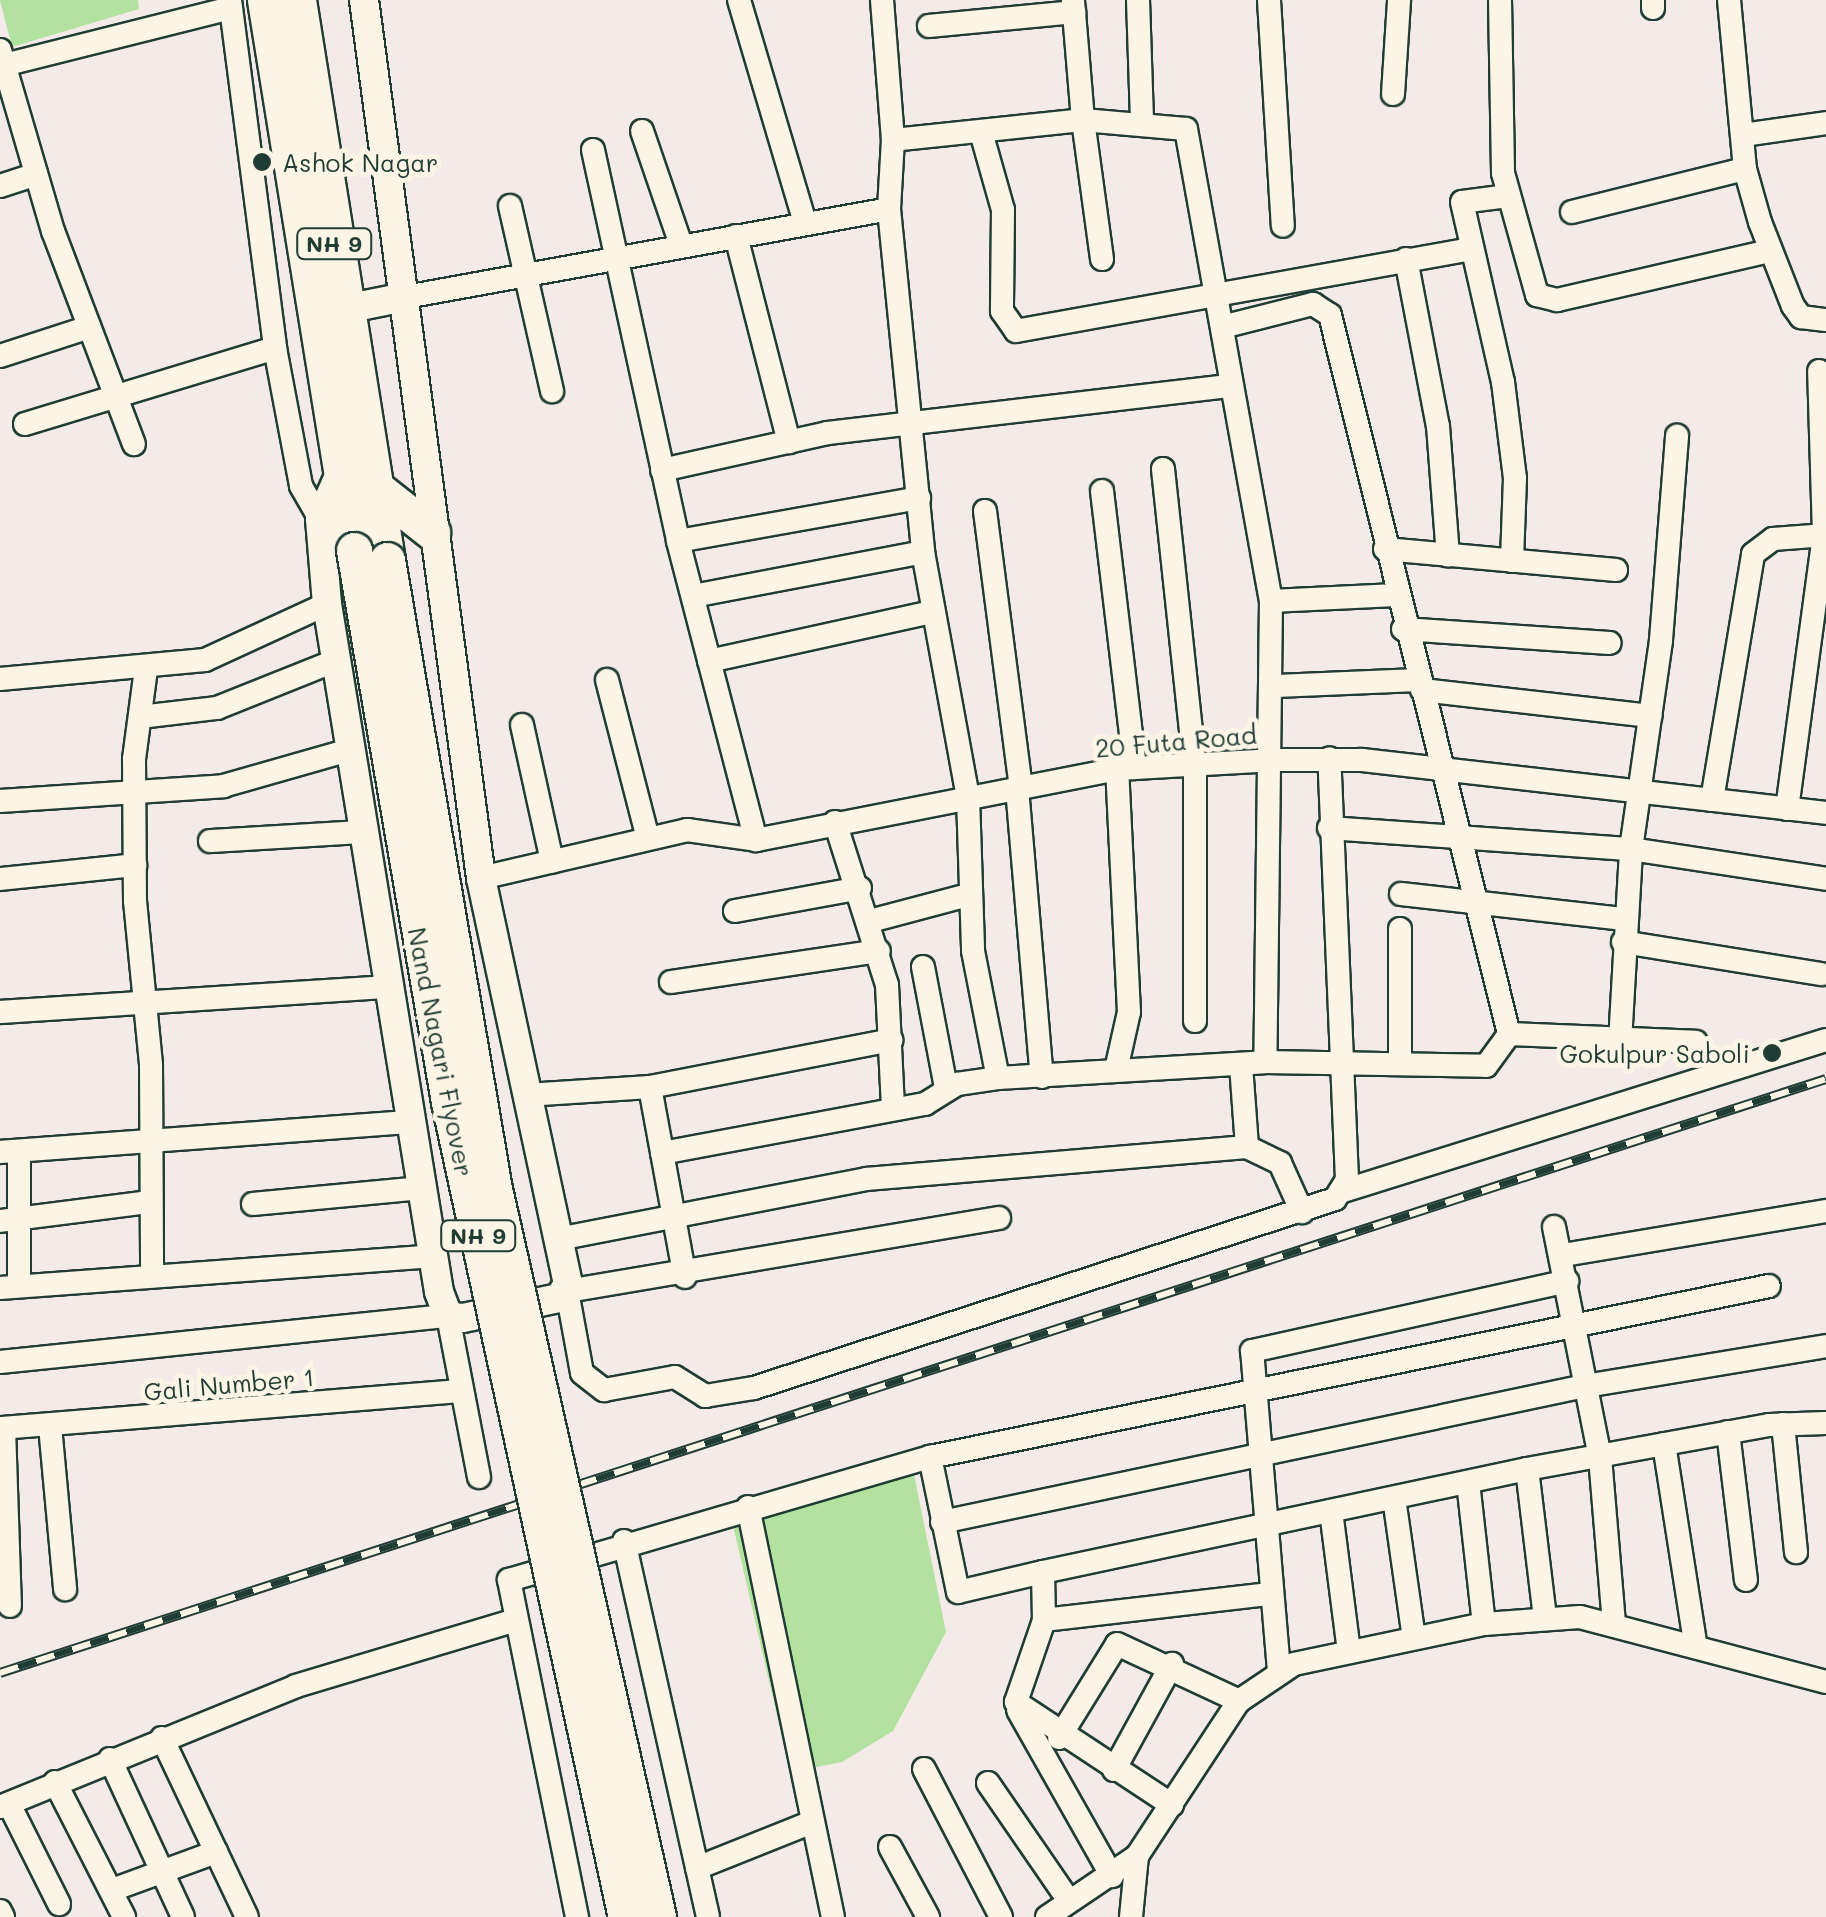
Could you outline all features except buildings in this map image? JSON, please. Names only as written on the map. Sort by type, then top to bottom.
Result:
[{"type":"highway","name":"NH 9","points":[[298,0],[375,487]]},
{"type":"highway","name":"NH 9","points":[[242,3],[339,476]]},
{"type":"highway","name":"Nand Nagari Flyover","points":[[339,476],[370,555],[494,1189],[658,1917]]},
{"type":"highway","name":"Nand Nagari Flyover","points":[[375,487],[370,555],[449,1102],[626,1917]]},
{"type":"highway","points":[[375,487],[432,532]]},
{"type":"street","points":[[364,0],[400,298],[481,878],[591,1387],[675,1377],[718,1396],[1302,1212],[1343,1191],[1826,1040]]},
{"type":"street","points":[[739,0],[805,222]]},
{"type":"street","points":[[882,0],[893,140],[889,209],[916,426],[923,552],[968,797],[968,895],[998,1078]]},
{"type":"street","points":[[1138,0],[1142,121]]},
{"type":"street","points":[[1270,0],[1283,226]]},
{"type":"street","points":[[1393,94],[1399,0]]},
{"type":"street","points":[[1500,0],[1508,196],[1544,301],[1770,251]]},
{"type":"street","points":[[1729,0],[1746,169],[1770,251],[1801,317],[1826,320]]},
{"type":"street","points":[[134,444],[36,174],[11,129],[1,60],[242,3],[275,348],[301,486],[320,519],[327,604],[353,749],[385,987],[479,1477]]},
{"type":"street","points":[[930,26],[1074,6],[1083,120],[1102,258]]},
{"type":"street","points":[[893,140],[1083,120],[1142,121],[1193,136],[1226,326],[1230,386],[1271,601],[1276,686],[1262,951],[1265,1062]]},
{"type":"street","points":[[1742,135],[1826,123]]},
{"type":"street","points":[[642,131],[681,245]]},
{"type":"street","points":[[982,132],[1003,210],[1002,311],[1016,331],[1467,250]]},
{"type":"street","points":[[593,150],[619,255],[678,541],[756,840]]},
{"type":"street","points":[[1572,212],[1746,169]]},
{"type":"street","points":[[0,186],[36,174]]},
{"type":"street","points":[[1508,196],[1462,202],[1467,250],[1503,382],[1516,478],[1512,561]]},
{"type":"street","points":[[510,206],[529,272],[552,391]]},
{"type":"street","points":[[345,309],[619,255],[889,209]]},
{"type":"street","points":[[736,236],[789,442]]},
{"type":"street","points":[[1406,259],[1438,426],[1448,556]]},
{"type":"street","points":[[662,1153],[934,1102],[946,1088],[998,1078],[1265,1062],[1486,1066],[1509,1034],[1403,630],[1330,315],[1313,304],[1226,326]]},
{"type":"street","points":[[0,356],[90,327]]},
{"type":"street","points":[[25,424],[118,399],[275,348]]},
{"type":"street","points":[[1788,808],[1825,535],[1819,371]]},
{"type":"street","points":[[662,470],[789,442],[1230,386]]},
{"type":"street","points":[[1620,1042],[1631,849],[1651,716],[1677,436]]},
{"type":"street","points":[[1163,469],[1196,767],[1195,1021]]},
{"type":"street","points":[[320,519],[339,476]]},
{"type":"street","points":[[1102,491],[1126,769],[1129,1012],[1116,1070]]},
{"type":"street","points":[[678,541],[919,498]]},
{"type":"street","points":[[985,510],[1019,788],[1042,1077]]},
{"type":"street","points":[[1712,800],[1753,554],[1773,539],[1825,535]]},
{"type":"street","points":[[1385,550],[1616,570]]},
{"type":"street","points":[[693,596],[923,552]]},
{"type":"street","points":[[1271,601],[1396,596]]},
{"type":"street","points":[[0,679],[146,670],[206,660],[327,604]]},
{"type":"street","points":[[709,660],[932,612]]},
{"type":"street","points":[[1403,630],[1610,644]]},
{"type":"street","points":[[140,717],[216,708],[338,660]]},
{"type":"street","points":[[146,670],[135,790],[135,865],[145,1003],[152,1274]]},
{"type":"street","points":[[607,680],[648,838]]},
{"type":"street","points":[[1276,686],[1420,685],[1651,716]]},
{"type":"street","points":[[522,725],[552,862]]},
{"type":"street","points":[[0,800],[223,786],[353,749]]},
{"type":"street","points":[[1329,758],[1343,1191]]},
{"type":"street","name":"20 Futa Road","points":[[481,878],[687,830],[756,840],[1126,769],[1275,760],[1329,758],[1442,768],[1826,813]]},
{"type":"street","points":[[835,822],[880,951],[893,1109]]},
{"type":"street","points":[[1329,828],[1631,849],[1826,879]]},
{"type":"street","points":[[210,842],[363,832]]},
{"type":"street","points":[[0,879],[135,865]]},
{"type":"street","points":[[735,911],[860,888]]},
{"type":"street","points":[[1402,894],[1624,931],[1821,974]]},
{"type":"street","points":[[870,921],[968,895]]},
{"type":"street","points":[[1400,928],[1400,1064]]},
{"type":"street","points":[[671,982],[880,951]]},
{"type":"street","points":[[923,968],[946,1088]]},
{"type":"street","points":[[0,1012],[385,987]]},
{"type":"street","points":[[1509,1034],[1620,1042],[1696,1042]]},
{"type":"street","points":[[526,1095],[650,1087],[890,1040]]},
{"type":"street","points":[[1241,1065],[1247,1147]]},
{"type":"street","points":[[650,1087],[686,1277]]},
{"type":"street","points":[[412,1122],[10,1152],[24,1221],[10,1287],[434,1256]]},
{"type":"street","points":[[558,1239],[674,1214],[970,1165],[1247,1147],[1280,1163],[1302,1212]]},
{"type":"street","points":[[252,1204],[421,1188]]},
{"type":"street","points":[[0,1221],[24,1221],[149,1202]]},
{"type":"street","points":[[1563,1255],[1826,1211]]},
{"type":"street","points":[[0,1362],[448,1316],[568,1291],[686,1277],[1000,1218]]},
{"type":"street","points":[[1554,1227],[1563,1255],[1600,1457],[1614,1624]]},
{"type":"street","points":[[1279,1671],[1249,1358],[1258,1347],[1567,1281]]},
{"type":"street","points":[[577,1917],[506,1589],[515,1575],[930,1457],[1769,1286]]},
{"type":"street","points":[[942,1522],[1585,1386],[1826,1346]]},
{"type":"street","name":"Gali Number 1","points":[[2,1428],[462,1391]]},
{"type":"street","points":[[930,1457],[958,1592],[1527,1469],[1728,1432],[1783,1424],[1826,1424]]},
{"type":"street","points":[[1783,1424],[1796,1552]]},
{"type":"street","points":[[50,1426],[65,1589]]},
{"type":"street","points":[[2,1428],[10,1606]]},
{"type":"street","points":[[1728,1432],[1746,1580]]},
{"type":"street","points":[[1664,1444],[1694,1643]]},
{"type":"street","points":[[1527,1469],[1544,1618]]},
{"type":"street","points":[[1468,1482],[1484,1624]]},
{"type":"street","points":[[1394,1498],[1414,1638]]},
{"type":"street","points":[[748,1507],[833,1917]]},
{"type":"street","points":[[1330,1511],[1350,1652]]},
{"type":"street","points":[[624,1541],[708,1917]]},
{"type":"street","points":[[1044,1572],[1044,1620],[1016,1702],[1112,1876]]},
{"type":"street","points":[[1044,1620],[1270,1594]]},
{"type":"street","points":[[1047,1917],[1137,1856],[1239,1701],[1279,1671],[1484,1624],[1544,1618],[1614,1624],[1826,1682]]},
{"type":"street","points":[[59,1904],[4,1806],[162,1738],[512,1622]]},
{"type":"street","points":[[1059,1738],[1108,1649],[1128,1644],[1239,1701]]},
{"type":"street","points":[[1114,1770],[1172,1664]]},
{"type":"street","points":[[1016,1702],[1059,1738],[1172,1805]]},
{"type":"street","points":[[162,1738],[248,1917]]},
{"type":"street","points":[[110,1759],[184,1917]]},
{"type":"street","points":[[924,1769],[1002,1917]]},
{"type":"street","points":[[55,1782],[124,1917]]},
{"type":"street","points":[[988,1783],[1069,1902]]},
{"type":"street","points":[[697,1868],[812,1822]]},
{"type":"street","points":[[890,1847],[928,1917]]},
{"type":"street","points":[[112,1890],[216,1852]]},
{"type":"street","points":[[1131,1917],[1137,1856]]},
{"type":"green space","points":[[0,0],[138,0],[139,9],[12,47]]},
{"type":"green space","points":[[910,1455],[946,1632],[893,1731],[842,1762],[790,1772],[729,1508]]},
{"type":"railway","points":[[0,1673],[1826,1079]]},
{"type":"place","name":"Ashok Nagar","points":[[262,162]]},
{"type":"place","name":"Gokulpur Saboli","points":[[1772,1053]]}]
